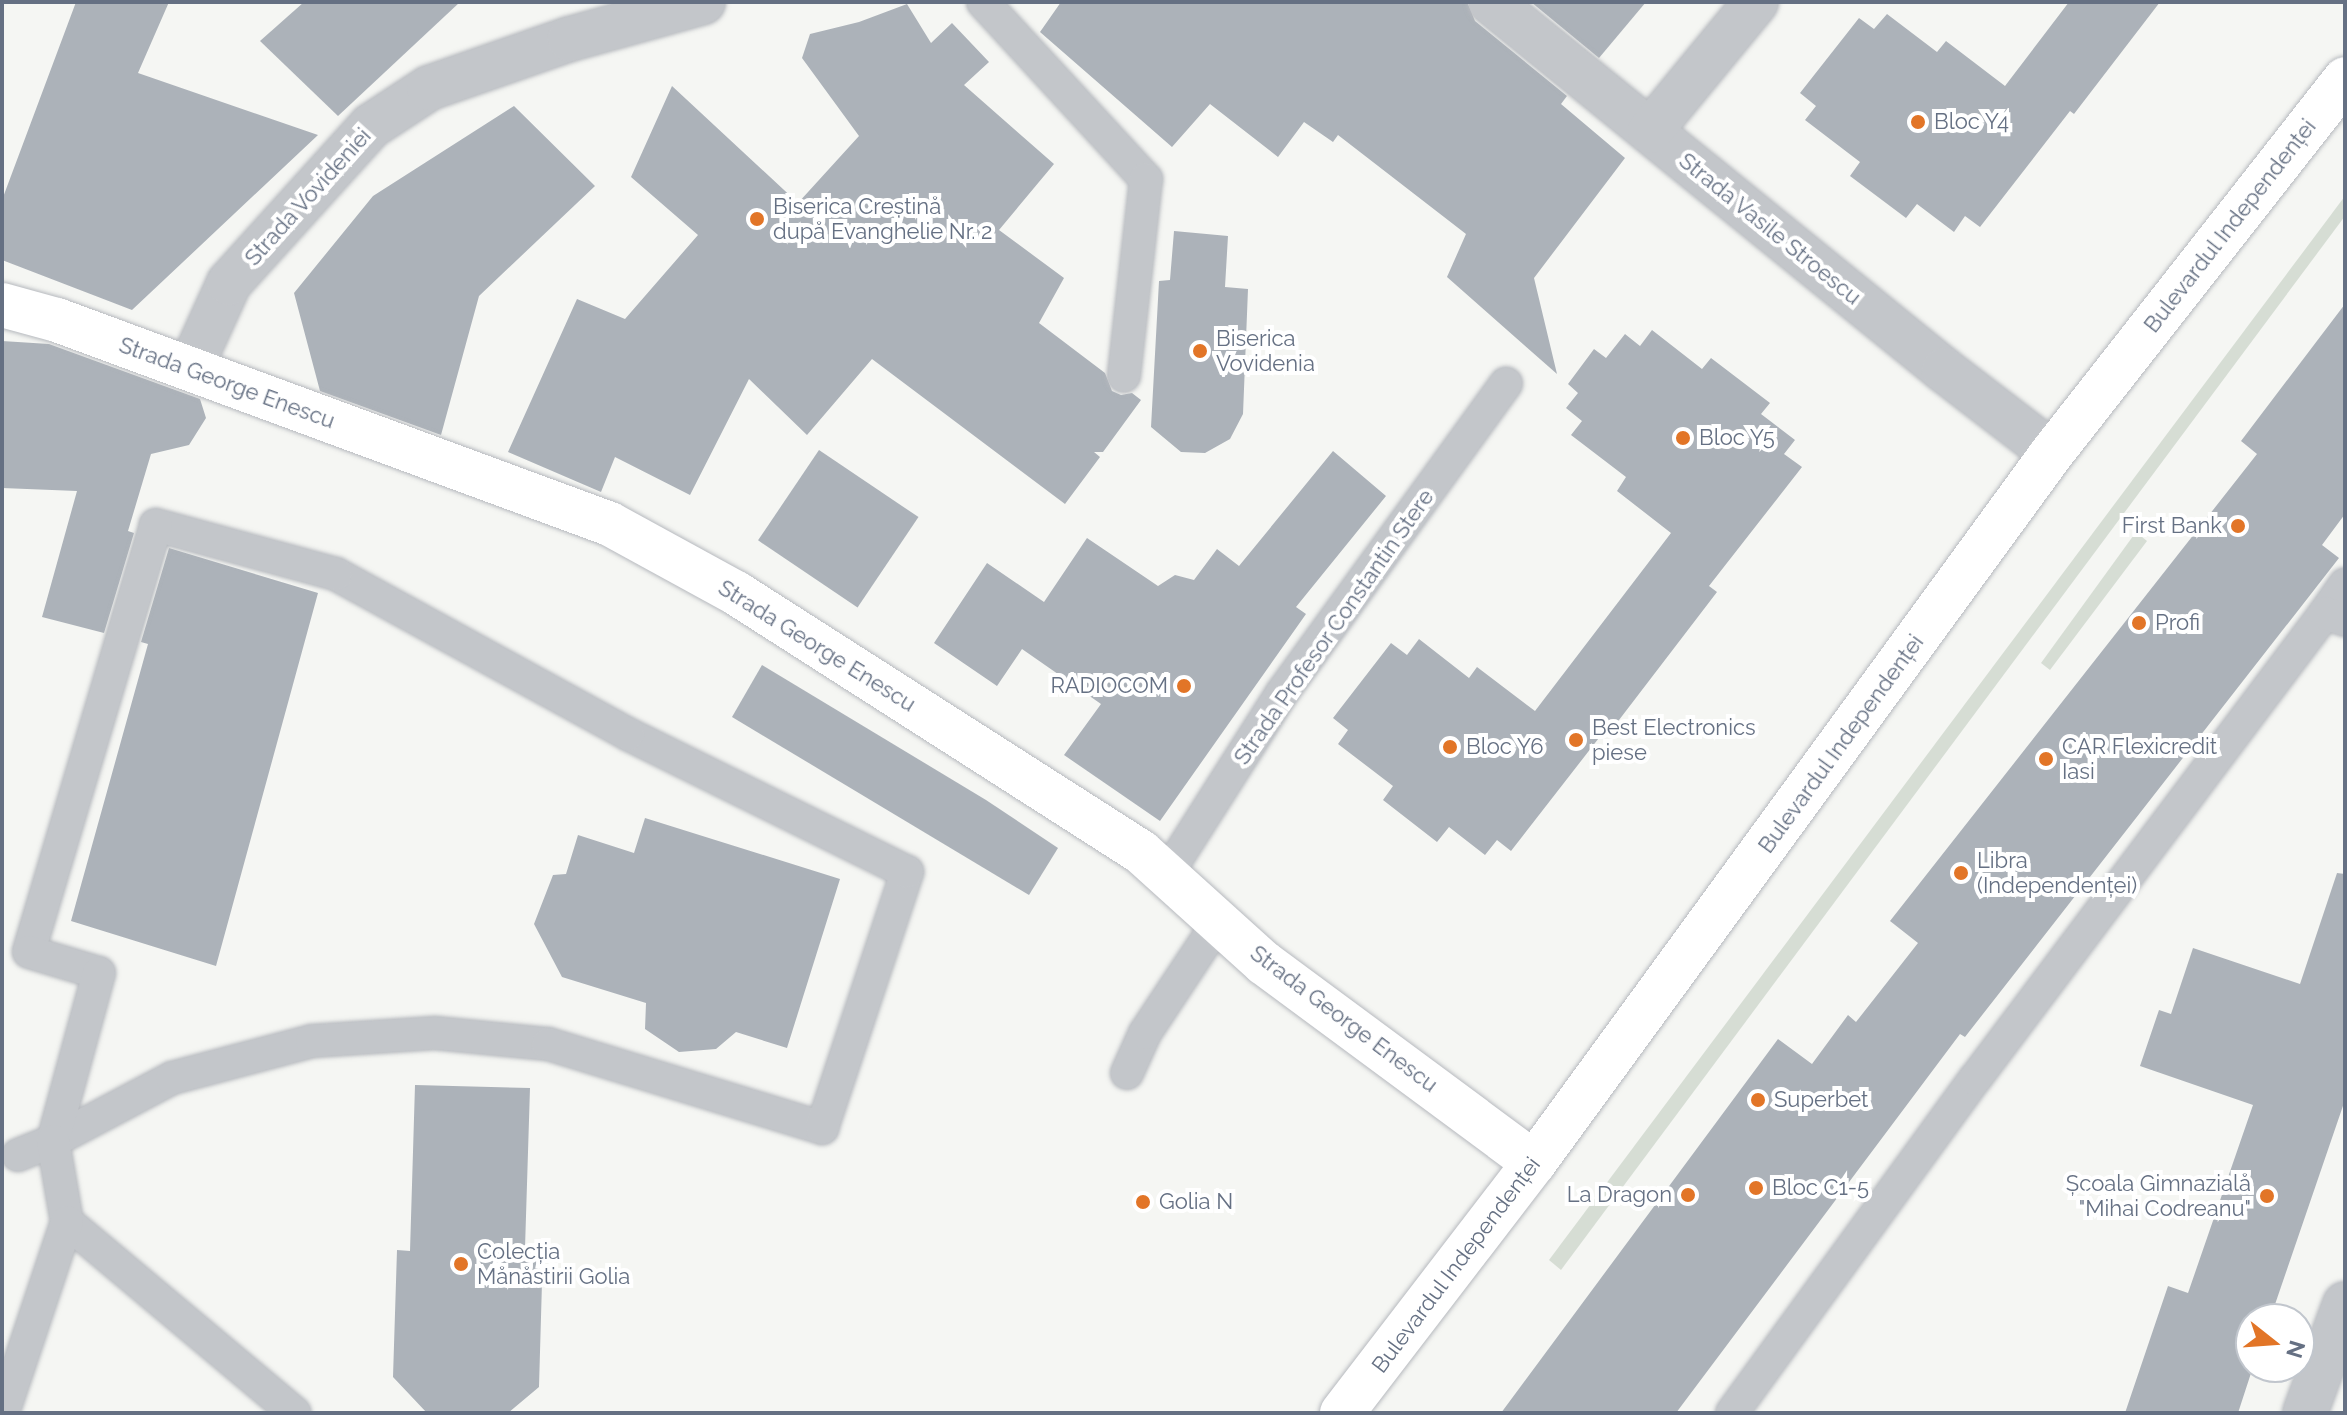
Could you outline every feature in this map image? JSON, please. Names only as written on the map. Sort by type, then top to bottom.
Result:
[{"type":"street","name":"Strada Vovideniei","points":[[190,369],[229,283],[371,126],[429,88],[570,39],[703,2]]},
{"type":"street","name":"Strada Vasile Stroescu","points":[[1491,2],[1944,370],[2052,453]]},
{"type":"street","points":[[1650,131],[1756,2]]},
{"type":"street","name":"Bulevardul Independenței","points":[[1342,1413],[1534,1163],[2052,453],[2345,79]]},
{"type":"street","name":"Strada George Enescu","points":[[2,305],[57,320],[610,524],[736,593],[1141,852],[1264,963],[1534,1163]]},
{"type":"street","points":[[2305,1413],[2345,1304]]},
{"type":"lane","points":[[983,2],[1146,179],[1124,376]]},
{"type":"lane","name":"Strada Profesor Constantin Stere","points":[[1167,874],[1282,693],[1506,384]]},
{"type":"lane","points":[[3,1413],[67,1222],[53,1141],[99,973],[29,952],[156,525],[336,574],[628,734],[907,872],[822,1128],[548,1044],[435,1033],[312,1041],[172,1078],[53,1141],[18,1155]]},
{"type":"lane","points":[[1732,1413],[1975,1079],[2335,616],[2345,584]]},
{"type":"lane","points":[[1127,1073],[1145,1033],[1219,921]]},
{"type":"lane","points":[[67,1222],[295,1413]]},
{"type":"shaded area","points":[[2345,196],[2345,216],[1561,1270],[1549,1260]]},
{"type":"shaded area","points":[[2136,532],[2147,541],[2050,670],[2041,663]]},
{"type":"building","points":[[76,2],[169,2],[138,73],[318,135],[132,310],[2,260],[2,200]]},
{"type":"building","points":[[304,2],[460,2],[338,116],[260,41]]},
{"type":"building","points":[[1061,2],[1467,2],[1475,21],[1567,96],[1561,104],[1625,158],[1534,278],[1557,374],[1447,277],[1466,234],[1338,135],[1333,142],[1304,122],[1278,157],[1210,104],[1172,147],[1040,32]]},
{"type":"building","points":[[1531,2],[1646,2],[1599,58]]},
{"type":"building","name":"Bloc Y4","points":[[2069,2],[2160,2],[2074,114],[2070,111],[1980,227],[1965,216],[1954,232],[1917,204],[1906,218],[1850,176],[1860,162],[1805,120],[1816,106],[1800,93],[1859,18],[1874,29],[1887,14],[1937,52],[1946,41],[2005,86]]},
{"type":"building","points":[[907,4],[931,43],[952,23],[989,62],[964,85],[1054,164],[999,230],[1064,278],[1039,323],[1105,373],[1112,391],[1121,395],[1132,393],[1141,400],[1103,452],[1094,452],[1100,457],[1065,504],[872,359],[807,435],[749,379],[690,495],[615,457],[601,492],[508,452],[577,299],[625,319],[698,235],[631,177],[672,86],[798,203],[859,136],[802,58],[810,34],[859,22]]},
{"type":"building","points":[[514,106],[595,186],[479,296],[441,435],[320,391],[294,293],[373,196]]},
{"type":"building","name":"Biserica Vovidenia","points":[[1174,231],[1228,236],[1225,287],[1248,289],[1243,414],[1230,439],[1205,453],[1181,452],[1151,427],[1159,281],[1170,280]]},
{"type":"building","points":[[2345,304],[2345,514],[2322,545],[2339,558],[1965,1037],[1960,1034],[1676,1413],[1501,1413],[1778,1039],[1812,1064],[1848,1015],[1856,1022],[1918,943],[1890,921],[2257,454],[2241,441]]},
{"type":"building","points":[[1652,330],[1702,369],[1711,358],[1770,403],[1761,414],[1795,440],[1784,454],[1802,467],[1709,586],[1717,592],[1606,737],[1602,734],[1511,851],[1497,840],[1485,855],[1449,827],[1437,842],[1383,800],[1393,786],[1338,744],[1348,730],[1333,718],[1391,643],[1407,655],[1419,639],[1469,678],[1477,667],[1535,711],[1671,533],[1617,491],[1626,477],[1571,435],[1582,421],[1566,408],[1578,393],[1568,384],[1594,349],[1606,358],[1625,334],[1640,346]]},
{"type":"building","points":[[2,341],[49,344],[200,399],[206,418],[189,445],[151,454],[128,531],[134,533],[104,633],[42,617],[77,491],[2,488]]},
{"type":"building","points":[[819,450],[918,517],[858,607],[758,540]]},
{"type":"building","points":[[1333,451],[1386,496],[1296,607],[1306,614],[1160,821],[1064,755],[1101,704],[1022,649],[997,686],[934,643],[987,563],[1044,602],[1087,538],[1158,586],[1175,575],[1194,580],[1217,549],[1239,566]]},
{"type":"building","points":[[169,548],[318,593],[216,966],[71,921],[148,644],[141,642]]},
{"type":"building","points":[[762,665],[986,800],[1058,848],[1029,895],[732,717]]},
{"type":"building","points":[[645,818],[840,879],[787,1048],[736,1032],[716,1049],[679,1052],[645,1029],[646,1003],[562,977],[534,924],[553,875],[566,874],[578,835],[634,853]]},
{"type":"building","name":"Școala Gimnazială \"Mihai Codreanu\"","points":[[2337,873],[2345,874],[2345,1100],[2275,1303],[2235,1303],[2235,1383],[2248,1383],[2238,1413],[2125,1413],[2168,1286],[2188,1293],[2253,1105],[2140,1066],[2159,1010],[2171,1014],[2193,948],[2300,984]]},
{"type":"building","points":[[415,1085],[530,1088],[525,1248],[543,1248],[539,1387],[508,1413],[427,1413],[393,1377],[397,1250],[410,1251]]},
{"type":"place","name":"Bloc Y4","points":[[1918,122]]},
{"type":"place","name":"Biserica Creștină după Evanghelie Nr. 2","points":[[757,219]]},
{"type":"place","name":"Biserica Vovidenia","points":[[1200,351]]},
{"type":"place","name":"Bloc Y5","points":[[1683,438]]},
{"type":"place","name":"First Bank","points":[[2238,526]]},
{"type":"place","name":"Profi","points":[[2139,623]]},
{"type":"place","name":"RADIOCOM","points":[[1184,686]]},
{"type":"place","name":"Best Electronics piese","points":[[1576,740]]},
{"type":"place","name":"Bloc Y6","points":[[1450,747]]},
{"type":"place","name":"CAR Flexicredit Iasi","points":[[2046,759]]},
{"type":"place","name":"Libra (Independenței)","points":[[1961,873]]},
{"type":"place","name":"Superbet","points":[[1758,1100]]},
{"type":"place","name":"Bloc C1-5","points":[[1756,1188]]},
{"type":"place","name":"La Dragon","points":[[1688,1195]]},
{"type":"place","name":"Școala Gimnazială \"Mihai Codreanu\"","points":[[2267,1196]]},
{"type":"place","name":"Golia N","points":[[1143,1202]]},
{"type":"place","name":"Colecția Mănăstirii Golia","points":[[461,1264]]}]
